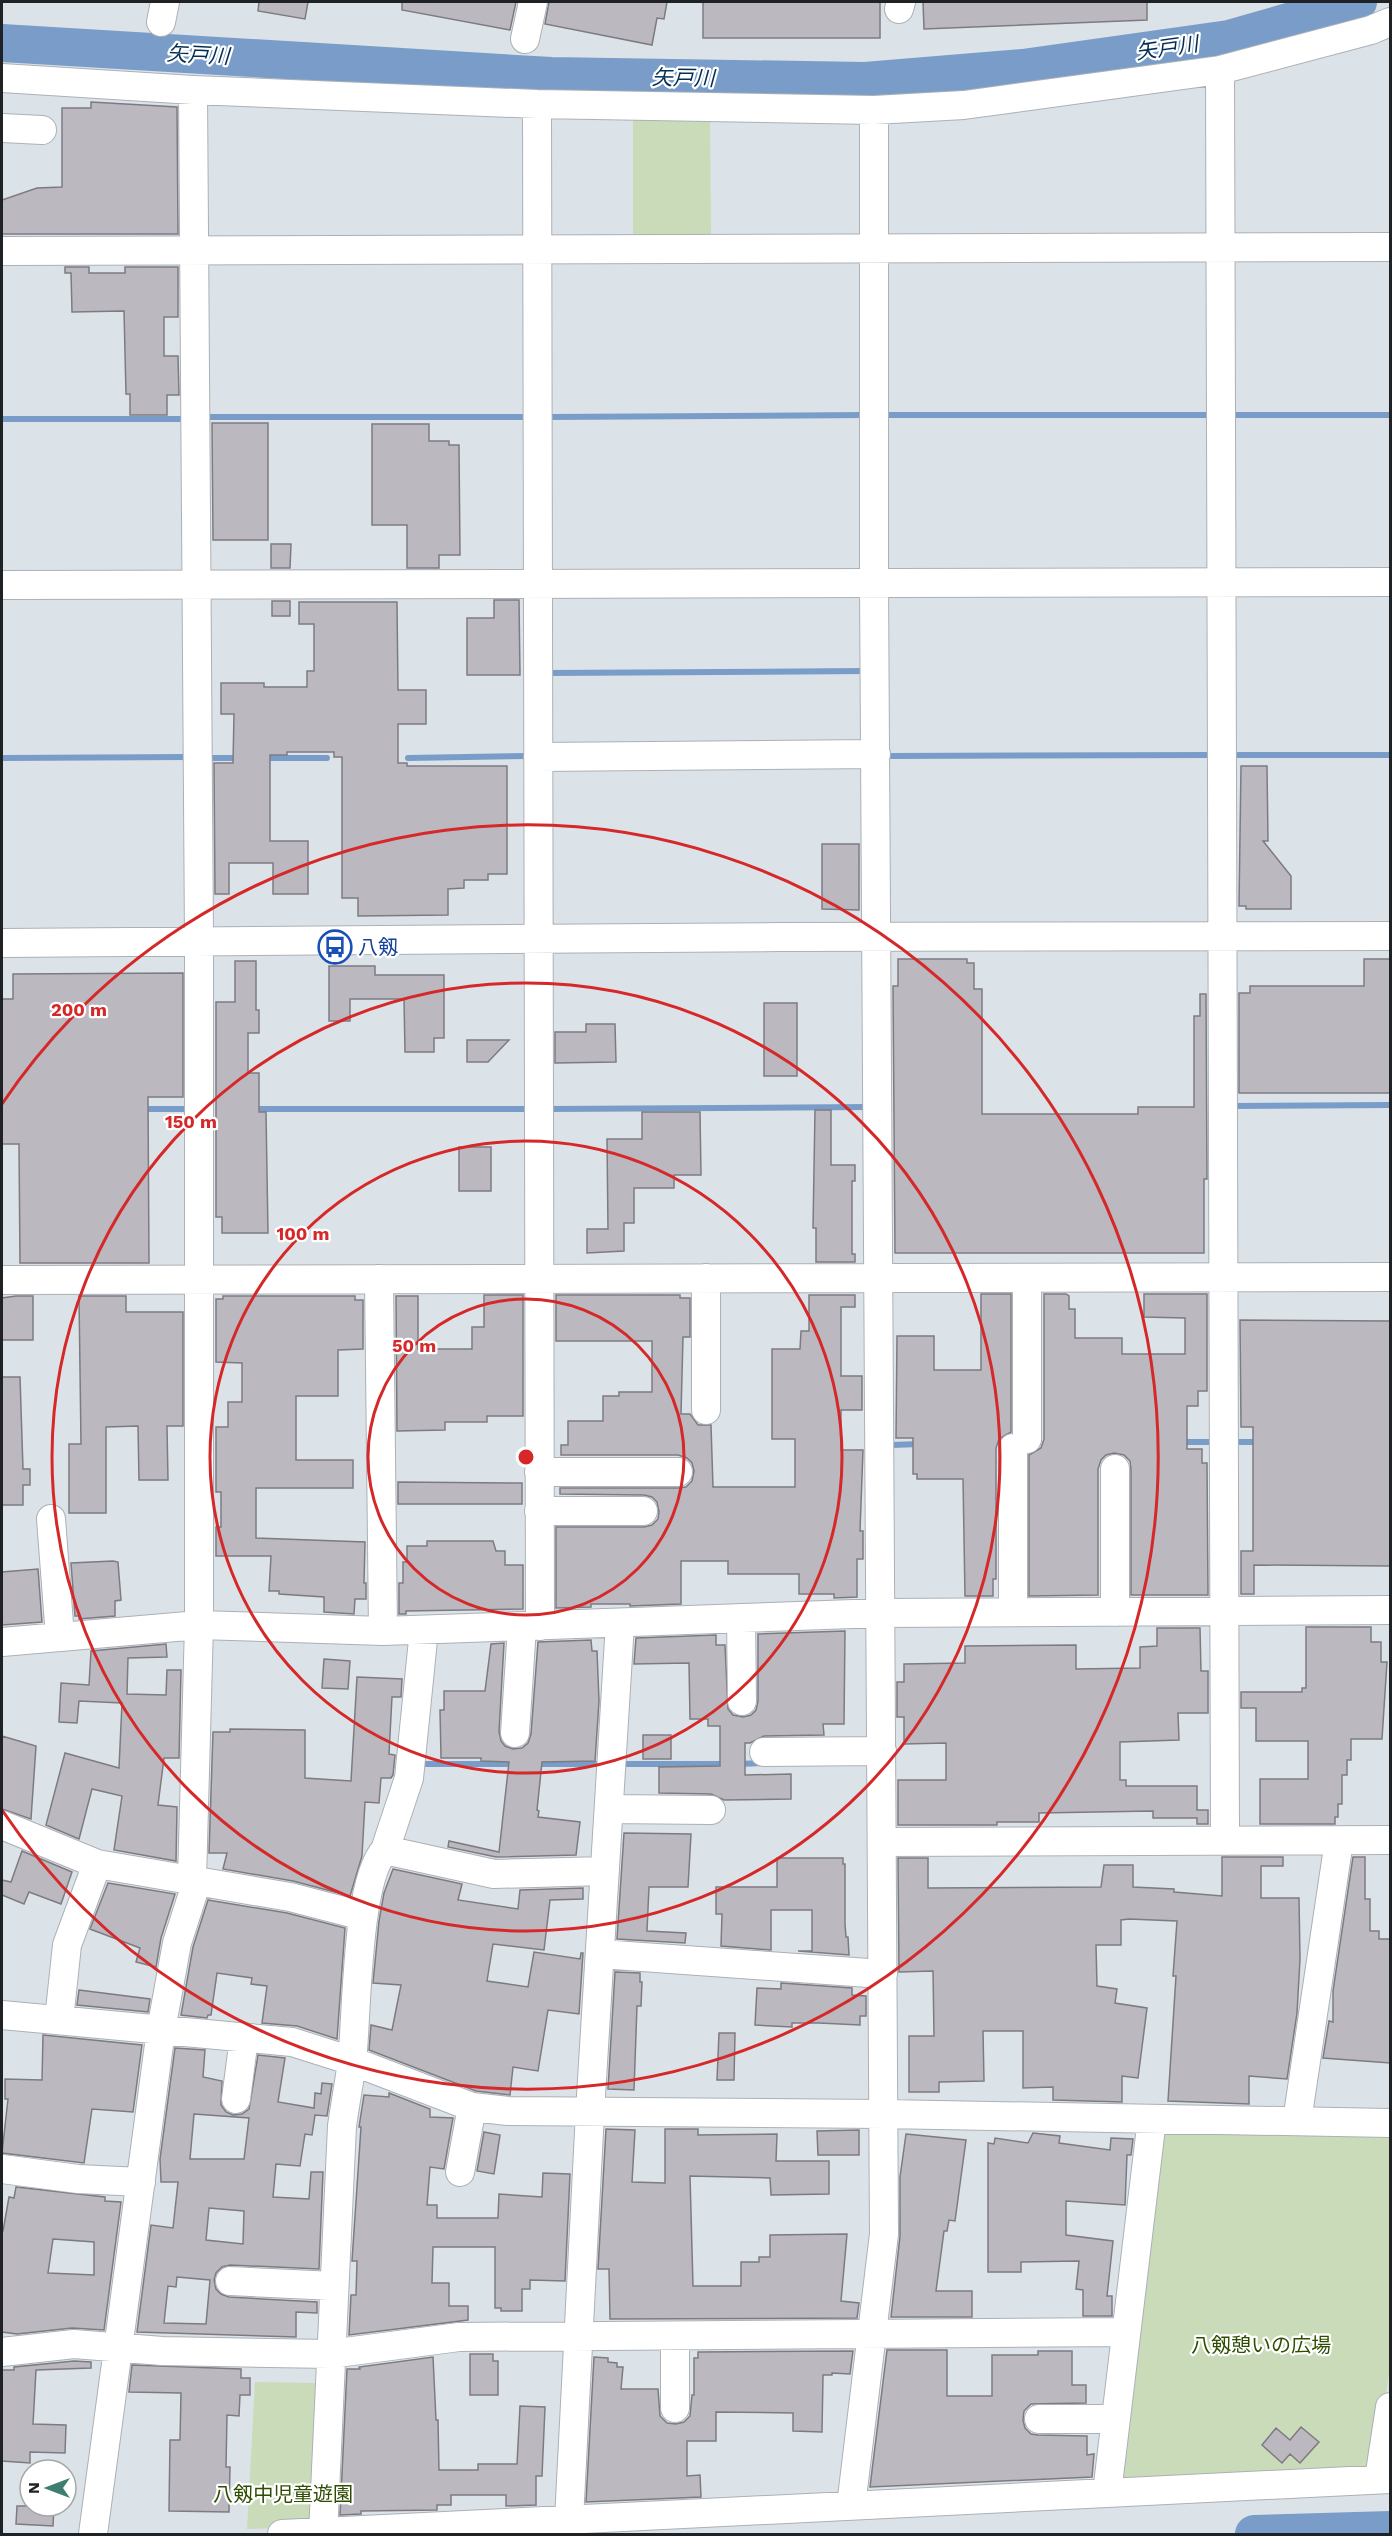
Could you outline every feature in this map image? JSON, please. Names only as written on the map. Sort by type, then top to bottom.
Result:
[{"type":"street","points":[[525,39],[533,2]]},
{"type":"street","points":[[2,78],[193,90],[537,104],[874,110],[964,105],[1220,70],[1371,30],[1390,22]]},
{"type":"street","points":[[1220,70],[1225,1841]]},
{"type":"street","points":[[93,2535],[120,2348],[160,2030],[177,1943],[194,1880],[199,1625],[199,941],[193,90]]},
{"type":"street","points":[[515,1733],[531,1626],[539,1510],[537,104]]},
{"type":"street","points":[[850,2506],[884,2234],[874,583],[874,110]]},
{"type":"street","points":[[2,128],[42,130]]},
{"type":"street","points":[[2,251],[1390,247]]},
{"type":"street","points":[[2,585],[1390,582]]},
{"type":"street","points":[[538,757],[876,754]]},
{"type":"street","points":[[2,943],[877,936],[1390,936]]},
{"type":"street","points":[[2,1280],[1390,1276]]},
{"type":"street","points":[[706,1278],[706,1410]]},
{"type":"street","points":[[1013,1612],[1027,1278]]},
{"type":"street","points":[[379,1279],[383,1631]]},
{"type":"street","points":[[1115,1468],[1115,1612]]},
{"type":"street","points":[[539,1472],[678,1472]]},
{"type":"street","points":[[539,1510],[642,1510]]},
{"type":"street","points":[[51,1519],[60,1637]]},
{"type":"street","points":[[2,1642],[199,1625],[383,1631],[881,1613],[1390,1610]]},
{"type":"street","points":[[741,1618],[742,1701]]},
{"type":"street","points":[[569,2520],[590,2112],[620,1623]]},
{"type":"street","points":[[323,2534],[342,2126],[352,2061],[363,1916],[377,1858],[385,1850],[409,1778],[424,1630]]},
{"type":"street","points":[[764,1752],[882,1751]]},
{"type":"street","points":[[609,1809],[711,1810]]},
{"type":"street","points":[[2,1825],[97,1864],[290,1897],[363,1916]]},
{"type":"street","points":[[882,1842],[1390,1840]]},
{"type":"street","points":[[1297,2121],[1339,1841]]},
{"type":"street","points":[[385,1850],[494,1874],[605,1871]]},
{"type":"street","points":[[59,2020],[67,1945],[97,1864]]},
{"type":"street","points":[[600,1954],[883,1974]]},
{"type":"street","points":[[2,2014],[292,2042],[352,2061],[472,2107],[590,2112],[884,2114],[1390,2123]]},
{"type":"street","points":[[236,2099],[244,2038]]},
{"type":"street","points":[[460,2172],[472,2107]]},
{"type":"street","points":[[1107,2493],[1152,2119]]},
{"type":"street","points":[[2,2169],[78,2179],[141,2182]]},
{"type":"street","points":[[230,2281],[334,2286]]},
{"type":"street","points":[[2,2352],[74,2344],[162,2351],[330,2354],[459,2337],[1126,2332]]},
{"type":"street","points":[[675,2336],[675,2408]]},
{"type":"street","points":[[282,2535],[1385,2479],[1390,2408]]},
{"type":"street","points":[[1039,2419],[1116,2419]]},
{"type":"green space","points":[[633,116],[710,116],[711,239],[633,239]]},
{"type":"green space","name":"八剱憩いの広場","points":[[1163,2132],[1390,2135],[1390,2368],[1376,2458],[1364,2470],[1121,2485]]},
{"type":"green space","name":"八剱中児童遊園","points":[[255,2382],[320,2383],[312,2527],[247,2529]]},
{"type":"building","points":[[259,2],[308,2],[305,19],[258,11]]},
{"type":"building","points":[[402,2],[516,2],[510,30],[402,10]]},
{"type":"building","points":[[549,2],[667,2],[664,19],[657,18],[652,45],[545,24]]},
{"type":"building","points":[[703,2],[880,2],[880,38],[703,38]]},
{"type":"building","points":[[923,2],[1147,2],[1147,20],[924,29]]},
{"type":"building","points":[[91,102],[177,107],[178,234],[2,234],[2,200],[37,188],[62,187],[62,108],[91,108]]},
{"type":"building","points":[[65,267],[89,267],[89,273],[125,273],[125,267],[178,267],[178,317],[164,317],[164,356],[178,356],[179,395],[167,395],[167,415],[130,415],[130,394],[126,394],[124,311],[72,312],[71,273],[65,273]]},
{"type":"building","points":[[212,423],[268,423],[268,540],[213,540]]},
{"type":"building","points":[[372,424],[429,424],[429,441],[449,441],[449,445],[459,445],[460,555],[439,555],[439,568],[407,568],[407,525],[372,525]]},
{"type":"building","points":[[271,544],[291,544],[290,568],[271,568]]},
{"type":"building","points":[[494,600],[519,600],[520,675],[467,675],[467,618],[494,618]]},
{"type":"building","points":[[272,601],[290,601],[290,616],[272,616]]},
{"type":"building","points":[[299,602],[397,602],[398,690],[426,690],[426,724],[398,724],[398,763],[407,763],[407,766],[507,766],[507,874],[488,874],[488,880],[464,880],[464,888],[448,889],[448,915],[358,916],[358,898],[342,898],[342,757],[334,757],[334,752],[287,752],[287,755],[270,755],[270,841],[308,841],[308,894],[273,894],[273,863],[229,863],[229,894],[215,894],[214,763],[233,763],[234,714],[221,714],[221,683],[264,683],[264,687],[307,687],[307,671],[314,671],[314,624],[299,624]]},
{"type":"building","points":[[1241,766],[1267,766],[1268,841],[1263,841],[1291,876],[1291,909],[1246,909],[1246,906],[1239,906]]},
{"type":"building","points":[[822,844],[859,844],[859,910],[822,909]]},
{"type":"building","points":[[898,959],[967,959],[967,963],[974,963],[974,989],[982,989],[982,1114],[1138,1114],[1138,1107],[1194,1107],[1194,1016],[1200,1016],[1200,994],[1206,994],[1207,1179],[1204,1179],[1204,1253],[895,1253],[893,986],[898,986]]},
{"type":"building","points":[[1364,959],[1390,959],[1390,1093],[1239,1093],[1239,993],[1250,993],[1250,986],[1364,986]]},
{"type":"building","points":[[235,961],[256,961],[256,1010],[259,1010],[259,1033],[248,1033],[248,1073],[259,1073],[259,1112],[266,1112],[268,1233],[222,1233],[222,1217],[216,1217],[216,1002],[235,1002]]},
{"type":"building","points":[[329,966],[375,966],[375,975],[444,975],[444,1038],[434,1038],[434,1052],[405,1052],[404,999],[350,999],[350,1021],[329,1021]]},
{"type":"building","points":[[183,973],[183,1097],[148,1097],[149,1263],[20,1263],[19,1144],[2,1144],[2,999],[13,999],[13,974]]},
{"type":"building","points":[[764,1003],[797,1003],[797,1076],[764,1076]]},
{"type":"building","points":[[586,1024],[615,1024],[616,1062],[555,1063],[555,1032],[586,1032]]},
{"type":"building","points":[[467,1040],[509,1040],[488,1062],[467,1062]]},
{"type":"building","points":[[815,1110],[831,1110],[831,1165],[855,1165],[855,1181],[852,1181],[852,1254],[855,1254],[855,1262],[816,1262],[816,1228],[813,1228]]},
{"type":"building","points":[[642,1112],[700,1112],[701,1175],[674,1175],[674,1188],[634,1188],[634,1223],[624,1223],[624,1251],[587,1253],[587,1229],[608,1229],[607,1139],[642,1139]]},
{"type":"building","points":[[459,1147],[491,1147],[491,1191],[459,1191]]},
{"type":"building","points":[[981,1294],[1011,1294],[1011,1432],[999,1439],[996,1448],[996,1579],[993,1579],[993,1596],[965,1596],[963,1479],[917,1479],[917,1474],[913,1474],[913,1438],[896,1438],[897,1336],[934,1336],[934,1370],[981,1370]]},
{"type":"building","points":[[1044,1294],[1069,1296],[1069,1309],[1075,1309],[1075,1338],[1122,1338],[1122,1354],[1185,1354],[1185,1318],[1144,1317],[1144,1294],[1207,1294],[1207,1391],[1198,1391],[1198,1406],[1187,1406],[1187,1449],[1202,1449],[1202,1463],[1207,1463],[1208,1595],[1131,1595],[1131,1469],[1130,1461],[1124,1455],[1114,1453],[1106,1455],[1101,1460],[1098,1469],[1098,1595],[1029,1596],[1029,1455],[1041,1448],[1044,1439]]},
{"type":"building","points":[[484,1295],[523,1295],[523,1416],[487,1416],[487,1422],[445,1422],[445,1430],[397,1431],[396,1296],[418,1296],[418,1349],[472,1349],[472,1327],[484,1327]]},
{"type":"building","points":[[556,1295],[680,1295],[680,1298],[690,1298],[690,1337],[683,1337],[681,1414],[690,1414],[698,1425],[711,1425],[713,1487],[795,1487],[795,1439],[772,1439],[772,1349],[800,1349],[801,1331],[809,1331],[809,1295],[855,1295],[855,1307],[841,1307],[841,1376],[862,1376],[862,1410],[841,1410],[841,1450],[863,1450],[860,1531],[863,1531],[863,1559],[857,1559],[857,1597],[834,1598],[834,1594],[799,1594],[799,1574],[728,1574],[728,1561],[681,1561],[681,1604],[630,1606],[630,1604],[591,1604],[591,1607],[556,1608],[556,1527],[644,1527],[652,1525],[658,1519],[659,1512],[657,1502],[652,1497],[644,1495],[560,1494],[560,1488],[686,1487],[692,1481],[694,1471],[692,1463],[687,1458],[678,1455],[561,1455],[561,1445],[568,1445],[568,1421],[603,1421],[603,1396],[619,1396],[619,1392],[652,1392],[652,1341],[556,1341]]},
{"type":"building","points":[[33,1296],[33,1340],[2,1340],[2,1298]]},
{"type":"building","points":[[79,1296],[126,1296],[126,1312],[183,1312],[183,1426],[167,1426],[168,1480],[139,1480],[138,1426],[106,1427],[106,1513],[69,1513],[69,1444],[81,1444]]},
{"type":"building","points":[[223,1296],[355,1296],[355,1300],[363,1300],[363,1349],[338,1350],[338,1396],[296,1396],[296,1460],[353,1460],[353,1488],[256,1488],[256,1538],[365,1542],[366,1599],[355,1599],[354,1614],[324,1612],[324,1597],[279,1594],[279,1591],[269,1591],[271,1556],[216,1556],[216,1527],[221,1527],[221,1492],[216,1492],[216,1427],[228,1427],[228,1402],[242,1402],[242,1363],[216,1362],[216,1299],[223,1299]]},
{"type":"building","points":[[1240,1320],[1390,1321],[1390,1566],[1254,1565],[1254,1594],[1241,1594],[1241,1551],[1253,1551],[1253,1427],[1241,1427]]},
{"type":"building","points":[[2,1377],[20,1377],[23,1469],[30,1469],[30,1485],[23,1485],[23,1505],[2,1505]]},
{"type":"building","points":[[398,1482],[522,1483],[522,1504],[398,1504]]},
{"type":"building","points":[[427,1541],[493,1541],[496,1551],[505,1551],[505,1565],[523,1565],[523,1609],[406,1611],[406,1614],[399,1614],[399,1583],[403,1583],[403,1562],[407,1562],[407,1546],[427,1546]]},
{"type":"building","points":[[118,1562],[121,1600],[115,1601],[115,1616],[79,1619],[79,1616],[75,1616],[71,1563]]},
{"type":"building","points":[[38,1569],[42,1622],[2,1625],[2,1572]]},
{"type":"building","points":[[1306,1627],[1371,1627],[1371,1642],[1381,1642],[1381,1662],[1387,1662],[1382,1739],[1351,1739],[1351,1760],[1347,1760],[1347,1775],[1342,1775],[1342,1804],[1338,1804],[1338,1817],[1335,1817],[1335,1824],[1260,1824],[1260,1779],[1308,1779],[1308,1741],[1256,1741],[1256,1708],[1241,1708],[1241,1692],[1302,1692],[1302,1688],[1306,1688]]},
{"type":"building","points":[[1157,1628],[1200,1628],[1201,1671],[1208,1671],[1208,1713],[1178,1713],[1179,1740],[1120,1742],[1120,1780],[1126,1780],[1126,1786],[1197,1786],[1197,1810],[1208,1810],[1208,1824],[1197,1824],[1197,1818],[1153,1818],[1153,1811],[1039,1813],[1039,1822],[997,1822],[997,1825],[898,1825],[898,1780],[946,1780],[946,1743],[904,1744],[904,1717],[897,1717],[897,1682],[904,1682],[904,1664],[965,1663],[965,1646],[1076,1645],[1076,1669],[1140,1668],[1140,1647],[1157,1646]]},
{"type":"building","points":[[845,1631],[844,1724],[823,1724],[824,1735],[764,1736],[745,1743],[745,1775],[791,1774],[791,1799],[724,1800],[711,1794],[659,1793],[659,1767],[720,1766],[720,1726],[708,1726],[708,1719],[690,1719],[689,1663],[634,1664],[636,1638],[716,1635],[716,1645],[725,1645],[728,1709],[733,1715],[743,1717],[751,1715],[756,1710],[758,1701],[758,1634]]},
{"type":"building","points":[[591,1640],[592,1651],[597,1651],[599,1701],[595,1761],[542,1762],[537,1810],[539,1811],[538,1817],[580,1822],[576,1855],[496,1857],[448,1847],[449,1841],[499,1852],[509,1762],[481,1761],[481,1758],[441,1758],[440,1710],[444,1710],[444,1691],[485,1691],[491,1644],[504,1643],[499,1732],[505,1746],[513,1749],[522,1748],[528,1743],[531,1734],[538,1642]]},
{"type":"building","points":[[166,1644],[167,1657],[128,1658],[127,1694],[166,1695],[167,1670],[181,1670],[179,1758],[164,1758],[158,1805],[177,1807],[176,1861],[114,1850],[122,1796],[92,1789],[79,1839],[46,1825],[65,1753],[119,1768],[122,1703],[79,1701],[77,1723],[59,1722],[61,1683],[89,1685],[91,1651]]},
{"type":"building","points":[[324,1659],[350,1661],[348,1689],[322,1688]]},
{"type":"building","points":[[357,1677],[402,1679],[401,1697],[392,1697],[389,1754],[395,1755],[393,1775],[391,1778],[381,1778],[379,1803],[365,1802],[362,1856],[350,1896],[293,1881],[223,1869],[227,1853],[209,1853],[213,1732],[230,1732],[230,1729],[305,1730],[305,1778],[351,1781]]},
{"type":"building","points":[[643,1735],[671,1735],[671,1759],[643,1759]]},
{"type":"building","points":[[2,1736],[36,1746],[31,1819],[2,1809]]},
{"type":"building","points":[[624,1833],[691,1834],[688,1887],[649,1887],[647,1931],[686,1933],[685,1943],[617,1939]]},
{"type":"building","points":[[22,1851],[72,1872],[61,1904],[29,1892],[24,1904],[2,1895],[2,1880],[11,1882]]},
{"type":"building","points":[[1222,1857],[1283,1857],[1283,1866],[1261,1866],[1261,1898],[1299,1898],[1300,1959],[1297,2013],[1287,2079],[1249,2076],[1249,2104],[1168,2101],[1177,1921],[1129,1919],[1121,1920],[1121,1945],[1096,1945],[1097,1986],[1117,1989],[1115,2003],[1147,2008],[1138,2078],[1122,2076],[1122,2102],[1053,2100],[1053,2087],[1023,2088],[1023,2031],[983,2031],[984,2081],[939,2082],[939,2092],[909,2092],[909,2036],[934,2036],[933,1971],[899,1972],[898,1858],[928,1858],[928,1888],[1101,1887],[1104,1865],[1133,1865],[1133,1887],[1174,1889],[1174,1892],[1222,1896]]},
{"type":"building","points":[[1353,1857],[1365,1857],[1365,1899],[1370,1899],[1370,1931],[1379,1931],[1379,1939],[1390,1939],[1390,2063],[1323,2058],[1329,2021],[1333,2022],[1333,1991]]},
{"type":"building","points":[[777,1858],[843,1858],[843,1864],[845,1864],[845,1924],[849,1955],[798,1951],[812,1951],[812,1910],[771,1910],[771,1950],[721,1946],[722,1914],[716,1914],[716,1887],[777,1887]]},
{"type":"building","points":[[393,1869],[462,1884],[458,1900],[518,1909],[520,1890],[583,1888],[583,1899],[550,1900],[544,1950],[493,1944],[487,1981],[528,1987],[534,1952],[580,1959],[583,1953],[579,2014],[548,2010],[538,2071],[513,2067],[510,2095],[476,2091],[369,2050],[371,2025],[392,2030],[401,1985],[373,1983],[379,1921],[384,1893]]},
{"type":"building","points":[[108,1883],[175,1894],[161,1938],[156,1967],[136,1962],[140,1948],[90,1929]]},
{"type":"building","points":[[208,1900],[287,1913],[345,1928],[337,2039],[297,2026],[262,2023],[267,1986],[251,1984],[252,1978],[217,1973],[211,2015],[207,2018],[181,2015],[193,1947]]},
{"type":"building","points":[[615,1972],[640,1973],[640,1982],[642,1982],[641,2006],[637,2006],[634,2090],[608,2089]]},
{"type":"building","points":[[781,1983],[852,1988],[852,1995],[866,1996],[866,2016],[860,2016],[860,2025],[792,2023],[792,2027],[755,2025],[757,1988],[781,1989]]},
{"type":"building","points":[[79,1990],[150,1999],[148,2012],[77,2005]]},
{"type":"building","points":[[719,2033],[735,2033],[734,2080],[717,2080]]},
{"type":"building","points":[[43,2035],[142,2045],[133,2112],[92,2109],[84,2163],[2,2153],[8,2099],[5,2099],[5,2079],[42,2080]]},
{"type":"building","points":[[175,2048],[205,2050],[203,2077],[222,2081],[221,2105],[226,2112],[233,2115],[242,2114],[249,2109],[258,2055],[285,2058],[278,2102],[314,2108],[315,2093],[321,2094],[322,2083],[332,2084],[327,2116],[315,2115],[312,2135],[305,2134],[300,2166],[276,2164],[273,2197],[309,2199],[311,2172],[323,2172],[319,2269],[230,2265],[222,2267],[216,2273],[214,2280],[216,2289],[229,2297],[317,2302],[317,2313],[296,2312],[296,2337],[137,2332],[151,2225],[173,2228],[178,2182],[161,2182],[160,2159]],"holes":[[[194,2114],[249,2118],[244,2159],[190,2159]],[[209,2208],[244,2211],[243,2244],[206,2240]],[[177,2277],[210,2280],[206,2324],[164,2323],[168,2286],[176,2287]]]},
{"type":"building","points":[[389,2093],[430,2109],[430,2117],[453,2118],[444,2169],[430,2167],[427,2205],[437,2205],[437,2218],[498,2218],[499,2194],[542,2197],[543,2173],[570,2174],[565,2281],[530,2280],[530,2289],[522,2289],[522,2311],[501,2311],[501,2308],[495,2308],[495,2247],[433,2247],[432,2283],[449,2283],[449,2306],[468,2306],[468,2320],[349,2335],[351,2295],[356,2295],[357,2261],[352,2261],[361,2127],[359,2127],[364,2095],[389,2097]]},
{"type":"building","points":[[606,2129],[635,2130],[632,2182],[665,2183],[665,2129],[698,2129],[698,2135],[777,2134],[776,2161],[829,2161],[829,2194],[771,2195],[770,2178],[690,2176],[693,2286],[741,2286],[741,2262],[759,2262],[759,2257],[770,2257],[770,2235],[847,2234],[841,2301],[859,2303],[857,2318],[610,2319],[609,2269],[598,2269]]},
{"type":"building","points":[[859,2130],[859,2155],[818,2155],[817,2131]]},
{"type":"building","points":[[484,2132],[500,2135],[494,2174],[477,2171]]},
{"type":"building","points":[[1033,2133],[1060,2136],[1059,2143],[1110,2150],[1111,2138],[1133,2139],[1131,2155],[1127,2155],[1125,2205],[1066,2201],[1066,2235],[1113,2241],[1107,2296],[1112,2296],[1112,2316],[1083,2316],[1083,2290],[1076,2289],[1079,2261],[1021,2262],[1021,2272],[988,2272],[988,2143],[994,2144],[995,2138],[1028,2143]]},
{"type":"building","points":[[906,2134],[966,2140],[955,2221],[949,2220],[947,2231],[944,2231],[936,2291],[972,2291],[972,2317],[891,2317],[900,2236],[900,2177]]},
{"type":"building","points":[[16,2187],[105,2197],[105,2201],[121,2202],[104,2330],[72,2328],[17,2334],[2,2332],[2,2231],[9,2197],[14,2198]],"holes":[[[53,2239],[94,2242],[94,2275],[48,2273]]]},
{"type":"building","points":[[887,2350],[947,2350],[947,2396],[992,2396],[992,2355],[1038,2355],[1038,2351],[1072,2351],[1072,2385],[1086,2385],[1086,2403],[1031,2404],[1024,2411],[1023,2420],[1025,2428],[1031,2434],[1087,2436],[1087,2455],[1094,2454],[1092,2477],[870,2487]]},
{"type":"building","points":[[853,2351],[850,2374],[823,2375],[822,2432],[793,2431],[793,2413],[716,2412],[716,2441],[687,2441],[687,2476],[700,2475],[701,2497],[586,2502],[594,2357],[608,2358],[608,2362],[617,2363],[617,2367],[623,2367],[621,2389],[658,2389],[660,2416],[667,2423],[676,2424],[684,2422],[690,2416],[692,2395],[694,2395],[694,2358],[698,2358],[698,2352]]},
{"type":"building","points":[[470,2354],[493,2354],[493,2361],[498,2361],[498,2395],[470,2395]]},
{"type":"building","points":[[433,2357],[439,2470],[478,2470],[478,2464],[517,2464],[520,2406],[545,2407],[542,2476],[536,2476],[536,2505],[506,2506],[506,2495],[451,2495],[451,2505],[437,2505],[437,2510],[361,2511],[361,2514],[340,2515],[347,2369]]},
{"type":"building","points":[[74,2361],[91,2362],[91,2368],[36,2370],[33,2424],[66,2425],[65,2453],[30,2452],[30,2458],[18,2458],[18,2462],[2,2461],[2,2370],[14,2370],[14,2367]]},
{"type":"building","points":[[132,2365],[241,2369],[241,2378],[250,2378],[250,2395],[240,2395],[239,2416],[227,2415],[226,2467],[230,2467],[229,2512],[169,2511],[170,2440],[180,2440],[181,2393],[129,2392]]},
{"type":"building","points":[[1301,2427],[1319,2442],[1300,2463],[1290,2454],[1282,2463],[1262,2445],[1276,2428],[1290,2440]]},
{"type":"building","points":[[17,2506],[18,2518],[53,2518],[53,2526],[16,2524]]},
{"type":"waterway","name":"矢戸川","points":[[2,43],[551,76],[865,81],[1023,68],[1229,39],[1358,2]]},
{"type":"waterway","points":[[547,417],[866,415]]},
{"type":"waterway","points":[[888,415],[1212,415]]},
{"type":"waterway","points":[[1229,415],[1390,415]]},
{"type":"waterway","points":[[207,417],[526,417]]},
{"type":"waterway","points":[[2,419],[187,419]]},
{"type":"waterway","points":[[547,673],[866,671]]},
{"type":"waterway","points":[[888,756],[1212,755]]},
{"type":"waterway","points":[[1231,755],[1390,755]]},
{"type":"waterway","points":[[408,758],[529,756]]},
{"type":"waterway","points":[[2,758],[189,757]]},
{"type":"waterway","points":[[209,758],[241,758]]},
{"type":"waterway","points":[[264,758],[327,758]]},
{"type":"waterway","points":[[1234,1106],[1390,1105]]},
{"type":"waterway","points":[[549,1109],[867,1107]]},
{"type":"waterway","points":[[140,1109],[189,1109]]},
{"type":"waterway","points":[[253,1109],[529,1109]]},
{"type":"waterway","points":[[1179,1442],[1215,1442]]},
{"type":"waterway","points":[[1233,1442],[1261,1442]]},
{"type":"waterway","points":[[892,1445],[919,1444]]},
{"type":"waterway","points":[[738,1764],[764,1763]]},
{"type":"waterway","points":[[419,1764],[514,1764]]},
{"type":"waterway","points":[[534,1764],[604,1764]]},
{"type":"waterway","points":[[623,1764],[728,1764]]},
{"type":"waterway","points":[[1254,2534],[1390,2530]]},
{"type":"place","name":"八剱","points":[[335,947]]}]
